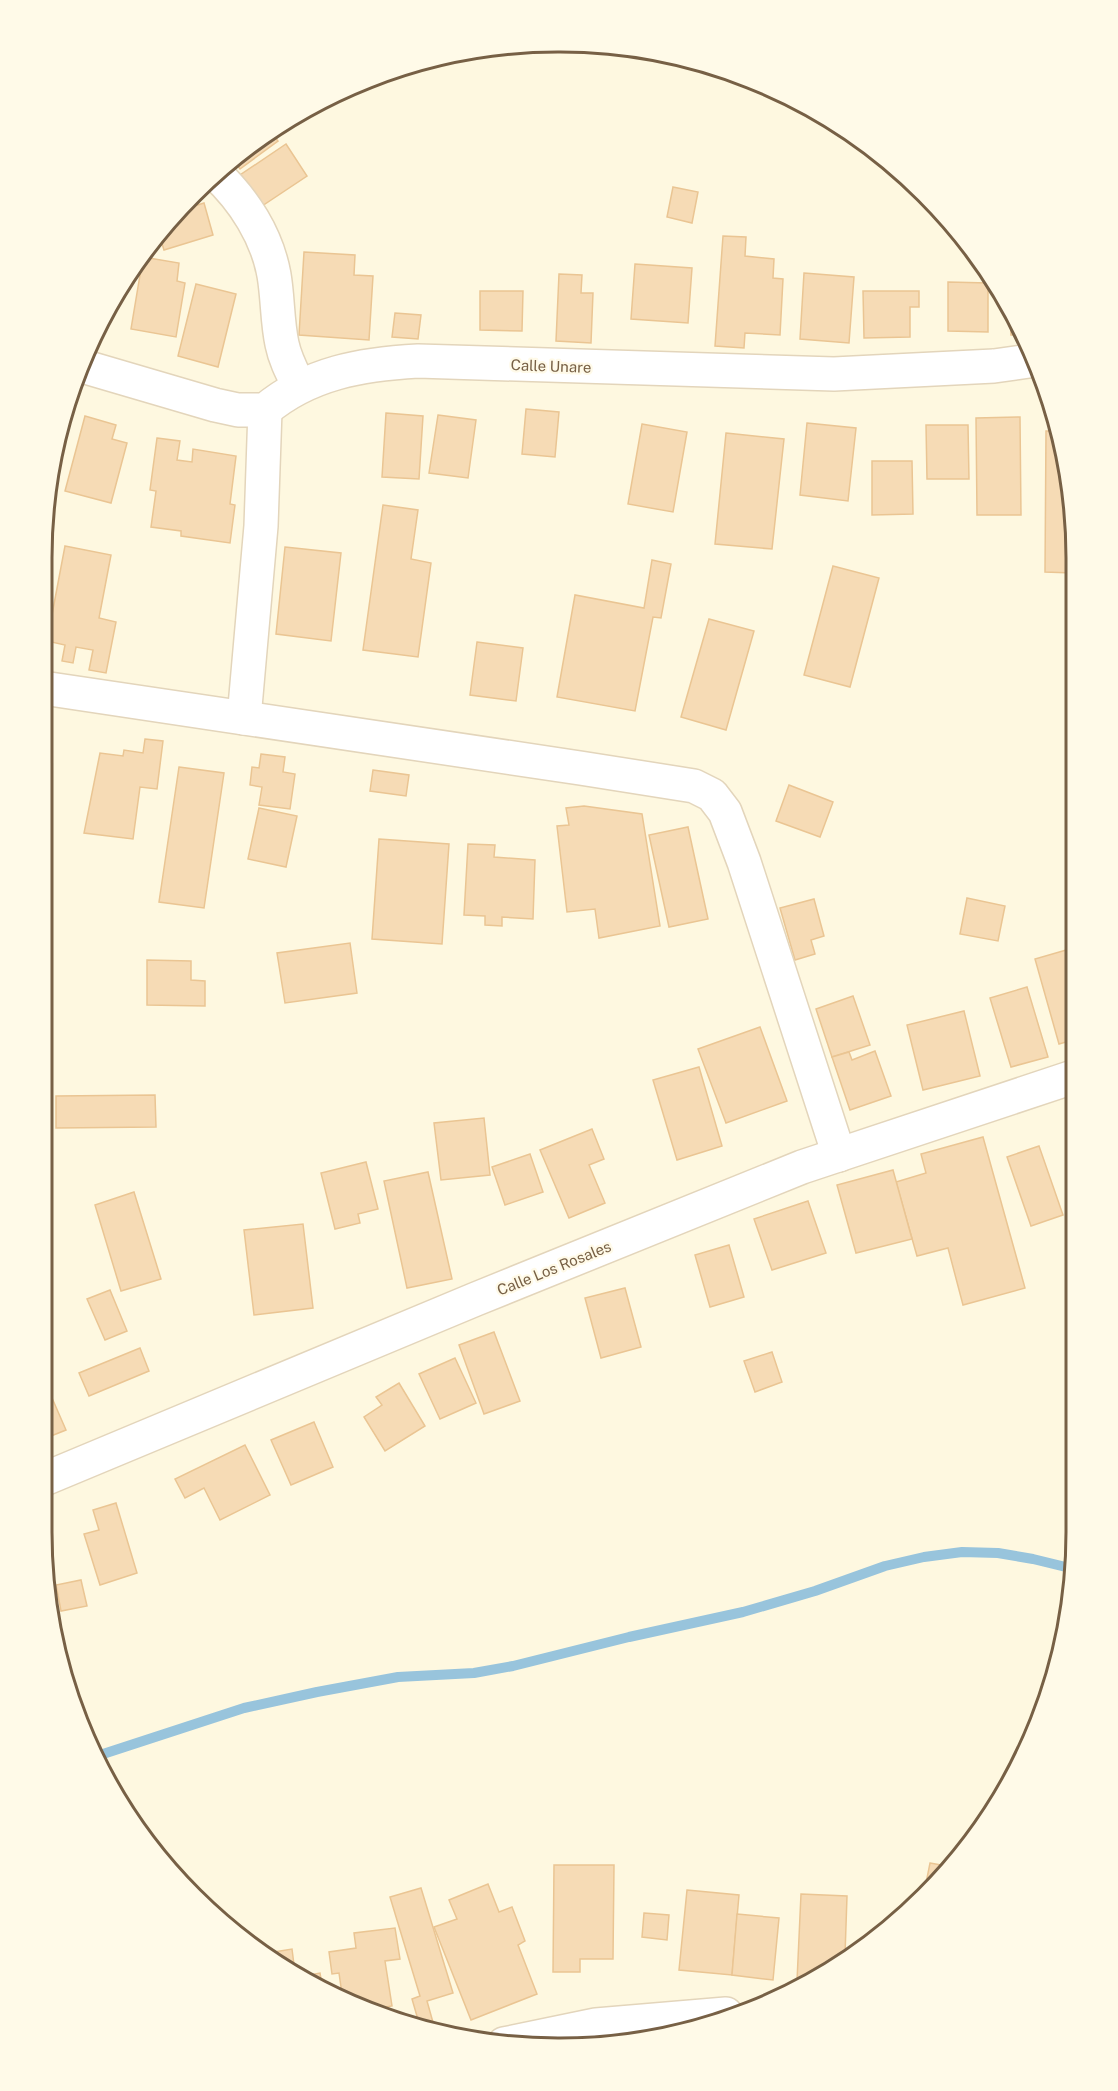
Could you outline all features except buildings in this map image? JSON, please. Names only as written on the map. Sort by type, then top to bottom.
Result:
[{"type":"street","points":[[222,181],[240,200],[254,221],[268,253],[274,275],[281,343],[287,362],[299,386]]},
{"type":"street","name":"Calle Unare","points":[[265,410],[299,386],[353,369],[383,363],[418,360],[834,374],[961,369],[1025,361]]},
{"type":"street","points":[[90,368],[215,405],[238,410],[265,410],[261,526],[244,718]]},
{"type":"street","points":[[52,689],[682,784],[694,786],[712,795],[725,812],[744,862],[839,1155]]},
{"type":"street","name":"Calle Los Rosales","points":[[52,1476],[476,1299],[802,1167],[1066,1079]]},
{"type":"street","points":[[536,2037],[596,2025],[710,2015]]},
{"type":"waterway","points":[[104,1754],[244,1708],[398,1677],[474,1673],[513,1666],[743,1612],[815,1591],[885,1566],[924,1557],[962,1552],[998,1553],[1064,1567]]}]
